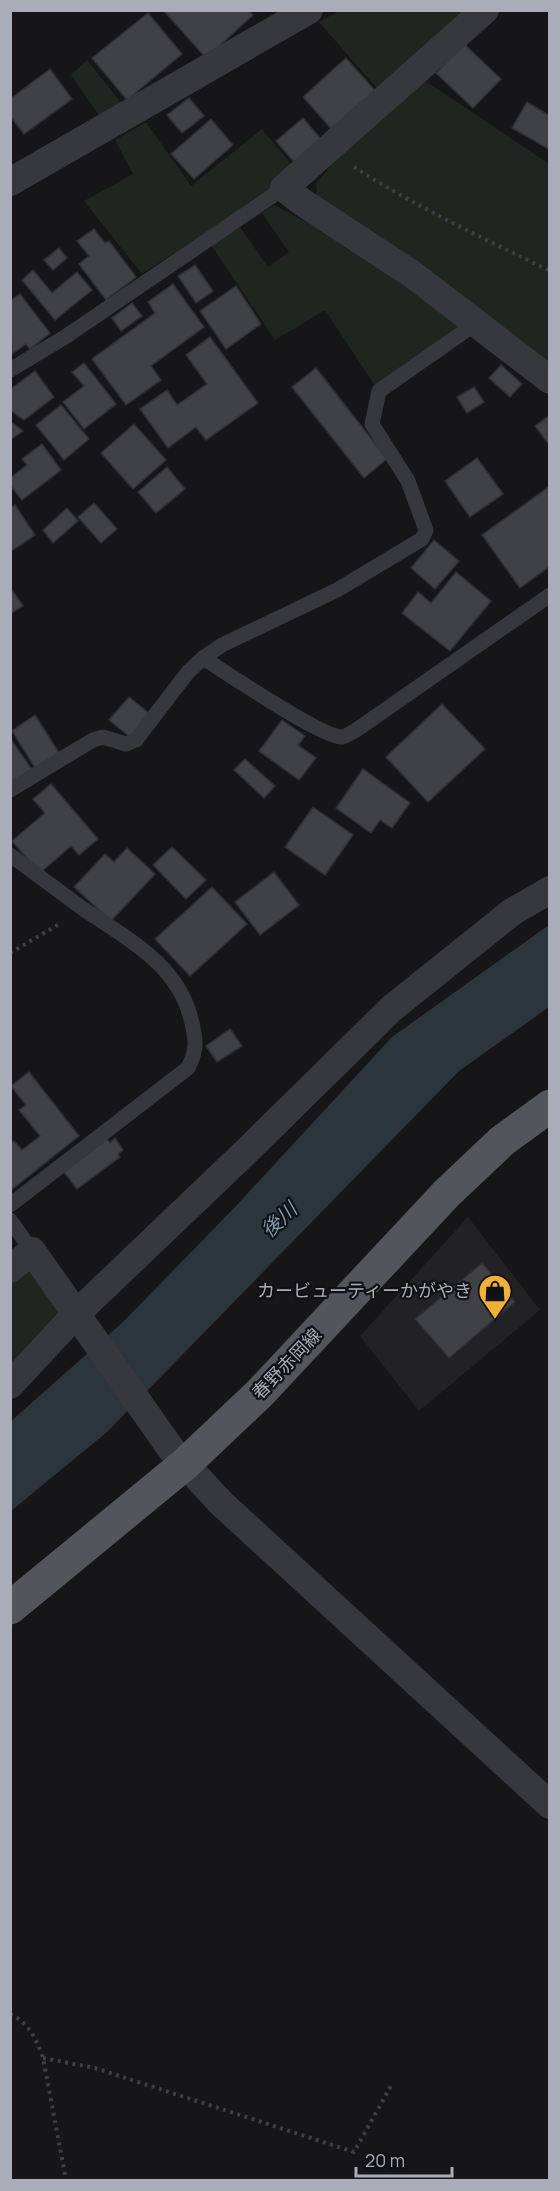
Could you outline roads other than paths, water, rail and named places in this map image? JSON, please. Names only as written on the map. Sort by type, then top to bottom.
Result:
[{"type":"main road","name":"春野赤岡線","points":[[10,1608],[185,1464],[260,1393],[447,1193],[502,1141],[549,1106]]},
{"type":"street","points":[[10,182],[309,10]]},
{"type":"street","points":[[485,10],[284,188],[412,274],[549,380]]},
{"type":"street","points":[[10,1384],[76,1314],[391,1010],[512,912],[549,890]]},
{"type":"street","points":[[10,1269],[32,1251],[171,1449],[221,1503],[549,1805]]},
{"type":"lane","points":[[10,370],[65,337],[284,188]]},
{"type":"lane","points":[[10,790],[103,736],[126,744],[136,740],[188,672],[203,658],[222,645],[337,590],[422,539],[426,530],[408,481],[372,424],[379,391],[476,324]]},
{"type":"lane","points":[[203,658],[297,717],[329,735],[343,737],[549,595]]},
{"type":"lane","points":[[10,855],[140,947],[164,967],[188,1006],[196,1038],[196,1053],[188,1068],[10,1205]]},
{"type":"lane","points":[[10,1220],[32,1251]]},
{"type":"water","name":"後川","points":[[549,925],[549,1007],[459,1071],[107,1432],[11,1511],[10,1422],[123,1322],[236,1206],[392,1037]]},
{"type":"place","name":"カービューティーかがやき","points":[[495,1320]]}]
